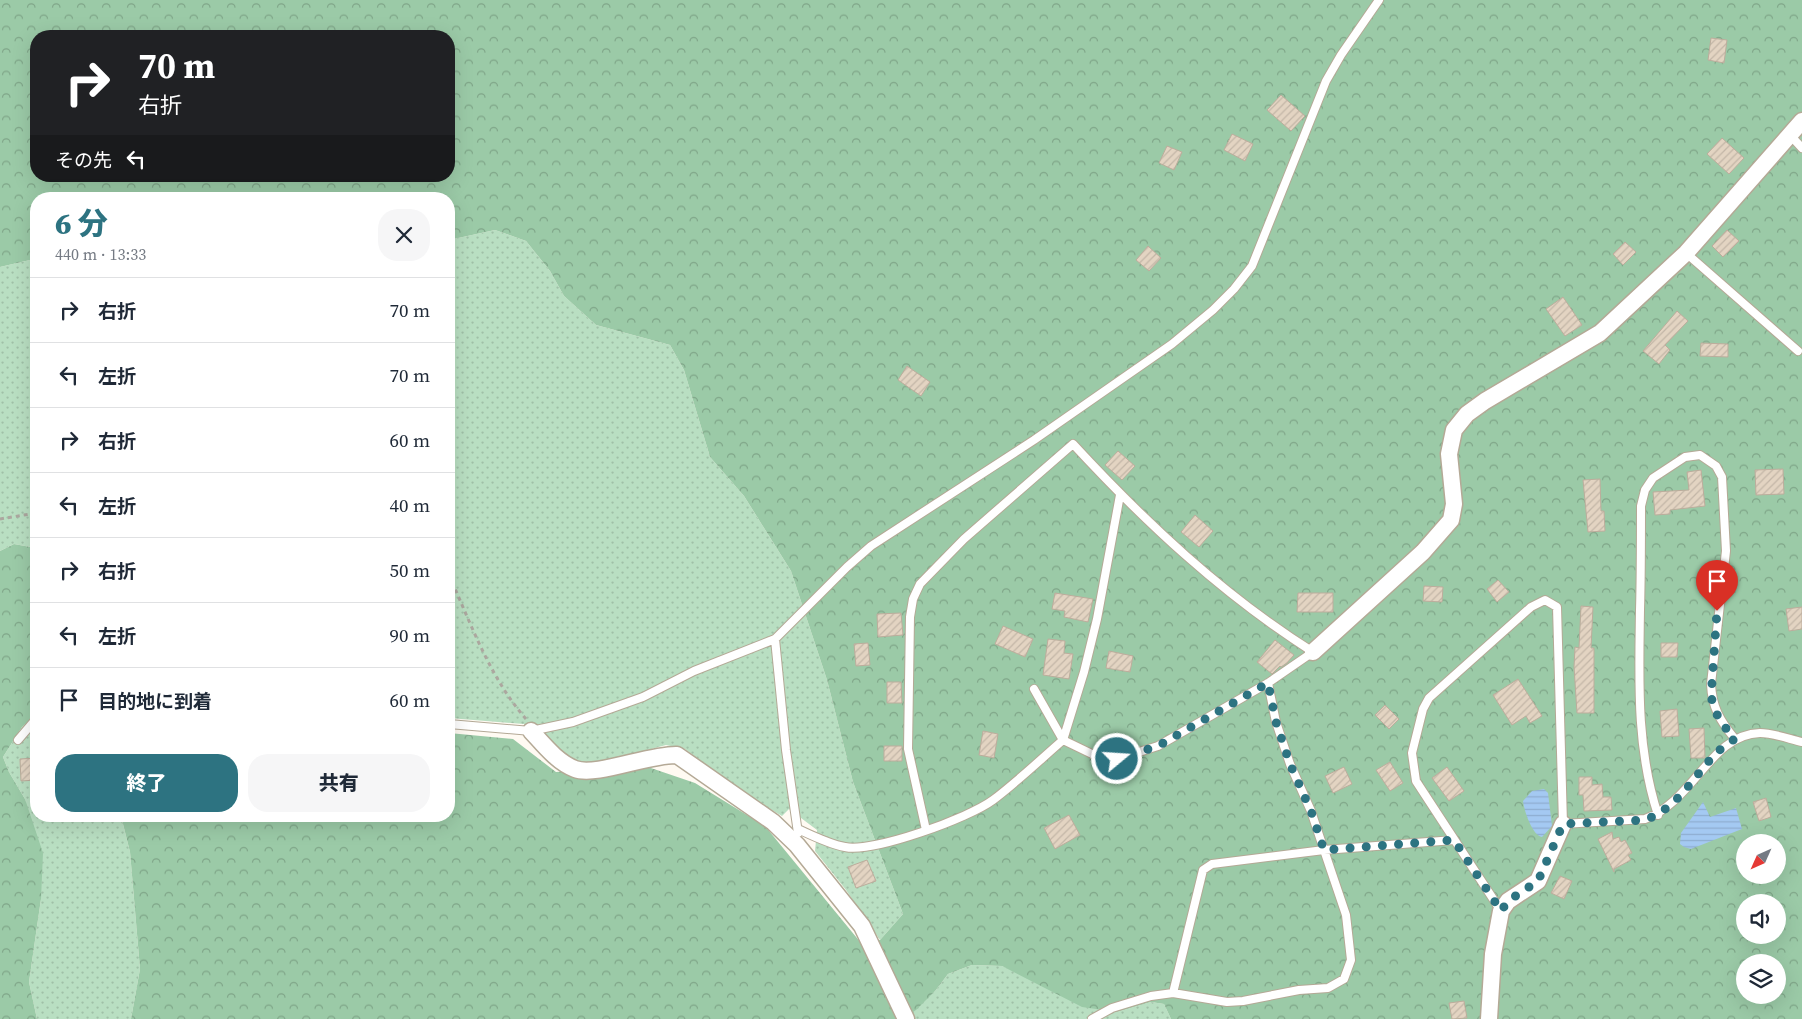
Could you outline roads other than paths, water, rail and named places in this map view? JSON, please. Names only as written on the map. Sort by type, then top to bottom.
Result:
[{"type":"street","points":[[1313,652],[1428,547],[1451,520],[1454,504],[1449,454],[1454,430],[1467,414],[1485,401],[1600,333],[1686,253],[1802,122]]},
{"type":"street","points":[[534,731],[561,761],[576,770],[593,770],[664,755],[677,756],[689,762],[720,787],[798,837],[862,926],[879,957],[906,1019]]},
{"type":"street","points":[[1490,1019],[1493,954],[1501,911],[1508,901],[1538,881],[1563,824]]},
{"type":"lane","points":[[455,724],[534,731],[607,711],[643,697],[694,671],[775,639],[847,567],[872,546],[1034,440],[1172,344],[1213,310],[1234,289],[1252,266],[1326,81],[1341,54],[1379,0]]},
{"type":"lane","points":[[1790,135],[1802,148]]},
{"type":"lane","points":[[1686,253],[1798,351]]},
{"type":"lane","points":[[926,830],[908,749],[910,617],[913,599],[920,584],[964,539],[1073,444],[1120,495],[1181,553],[1273,626],[1313,652],[1268,683],[1158,746],[1117,759],[1092,754],[1063,740],[1034,689]]},
{"type":"lane","points":[[1658,815],[1649,789],[1643,752],[1640,713],[1641,506],[1645,490],[1653,478],[1684,457],[1700,455],[1716,466],[1722,477],[1726,551],[1711,697],[1719,720],[1735,739]]},
{"type":"lane","points":[[775,639],[786,750],[798,837],[856,848],[871,846],[926,830],[962,816],[991,801],[1063,740],[1084,672],[1097,619],[1120,495]]},
{"type":"lane","points":[[1501,911],[1416,781],[1412,754],[1423,709],[1429,698],[1531,607],[1545,600],[1556,607],[1563,824],[1645,820],[1658,815],[1672,804],[1717,753],[1735,739],[1761,733],[1802,742]]},
{"type":"lane","points":[[1092,1019],[1112,1008],[1151,996],[1173,993],[1227,1002],[1243,1001],[1299,990],[1328,988],[1344,979],[1351,960],[1346,915],[1311,811],[1290,764],[1276,722],[1268,683]]},
{"type":"lane","points":[[18,740],[30,726]]},
{"type":"lane","points":[[1173,993],[1203,870],[1212,864],[1324,850],[1454,840]]},
{"type":"water","points":[[1544,789],[1548,793],[1552,826],[1542,837],[1532,827],[1523,801],[1532,791]]},
{"type":"water","points":[[1703,802],[1710,817],[1736,808],[1742,829],[1691,849],[1684,847],[1680,844],[1681,833]]}]
